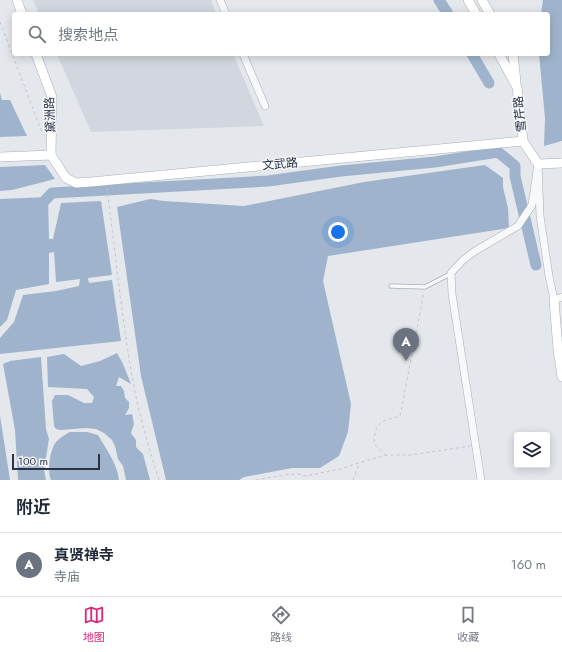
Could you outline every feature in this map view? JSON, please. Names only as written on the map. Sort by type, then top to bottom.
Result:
[{"type":"main road","points":[[17,0],[21,12]]},
{"type":"main road","points":[[468,0],[475,12]]},
{"type":"main road","points":[[482,0],[489,12]]},
{"type":"main road","name":"黛洲路","points":[[37,56],[52,97],[51,154]]},
{"type":"main road","name":"雪芹路","points":[[500,56],[517,87]]},
{"type":"main road","name":"雪芹路","points":[[512,56],[523,142]]},
{"type":"main road","points":[[523,142],[538,164],[562,163]]},
{"type":"main road","name":"文武路","points":[[51,154],[66,178],[76,183],[523,142]]},
{"type":"main road","points":[[0,157],[51,154]]},
{"type":"main road","points":[[558,298],[558,349],[562,377]]},
{"type":"street","points":[[220,0],[225,12]]},
{"type":"street","points":[[244,56],[265,106]]},
{"type":"street","points":[[481,480],[452,294],[451,273],[463,260],[475,251],[518,226],[532,205],[538,164]]},
{"type":"street","points":[[538,164],[540,216],[558,298]]},
{"type":"lane","points":[[391,286],[425,288],[451,273]]},
{"type":"path","points":[[0,22],[12,53]]},
{"type":"path","points":[[13,56],[45,140]]},
{"type":"path","points":[[107,189],[135,393],[159,480]]},
{"type":"path","points":[[387,456],[374,444],[376,427],[383,421],[400,416],[425,288]]},
{"type":"path","points":[[256,480],[284,475],[299,474],[305,476],[340,469],[387,456],[411,455],[475,446]]},
{"type":"path","points":[[353,480],[359,463]]},
{"type":"shaded area","points":[[33,0],[211,0],[215,12],[38,12]]},
{"type":"shaded area","points":[[58,56],[234,56],[264,126],[91,132]]},
{"type":"water","points":[[543,0],[562,0],[562,141],[544,146],[545,118],[539,56],[550,56],[550,12],[541,12]]},
{"type":"water","points":[[0,93],[2,100],[10,100],[27,136],[0,137]]},
{"type":"water","points":[[45,165],[55,179],[12,190],[0,191],[0,167]]},
{"type":"water","points":[[485,165],[503,178],[503,187],[508,208],[509,228],[328,256],[323,281],[351,404],[348,432],[339,456],[320,468],[292,468],[244,477],[239,480],[166,480],[141,376],[117,207],[150,199],[244,206],[364,182]]},
{"type":"water","points":[[48,197],[49,239],[53,239],[61,203],[101,201],[112,275],[88,278],[89,283],[112,280],[121,341],[0,354],[0,338],[14,322],[23,295],[56,291],[79,286],[80,279],[56,282],[54,252],[49,253],[49,284],[16,290],[7,320],[0,327],[0,199]]},
{"type":"water","points":[[117,353],[131,384],[119,377],[116,386],[121,386],[124,391],[125,398],[129,402],[129,408],[125,415],[132,414],[134,424],[131,433],[136,440],[136,447],[143,454],[150,480],[126,480],[123,466],[118,459],[115,446],[112,440],[104,433],[96,429],[86,428],[61,430],[56,429],[54,426],[52,401],[55,395],[68,395],[84,403],[92,403],[94,397],[87,389],[48,387],[47,357],[64,354],[81,366],[100,361]]},
{"type":"water","points":[[41,357],[46,429],[49,439],[44,470],[46,480],[18,480],[15,430],[3,364],[10,361]]},
{"type":"water","points":[[0,416],[10,480],[0,480]]},
{"type":"water","points":[[70,432],[87,432],[98,435],[114,462],[119,480],[51,480],[49,465],[51,454],[57,441]]},
{"type":"waterway","points":[[439,0],[447,12]]},
{"type":"waterway","points":[[473,56],[489,83]]},
{"type":"waterway","points":[[37,209],[52,193],[268,181],[341,171],[435,162],[498,152],[515,166],[515,176],[536,265]]},
{"type":"place","name":"真贤禅寺","points":[[406,361]]}]
